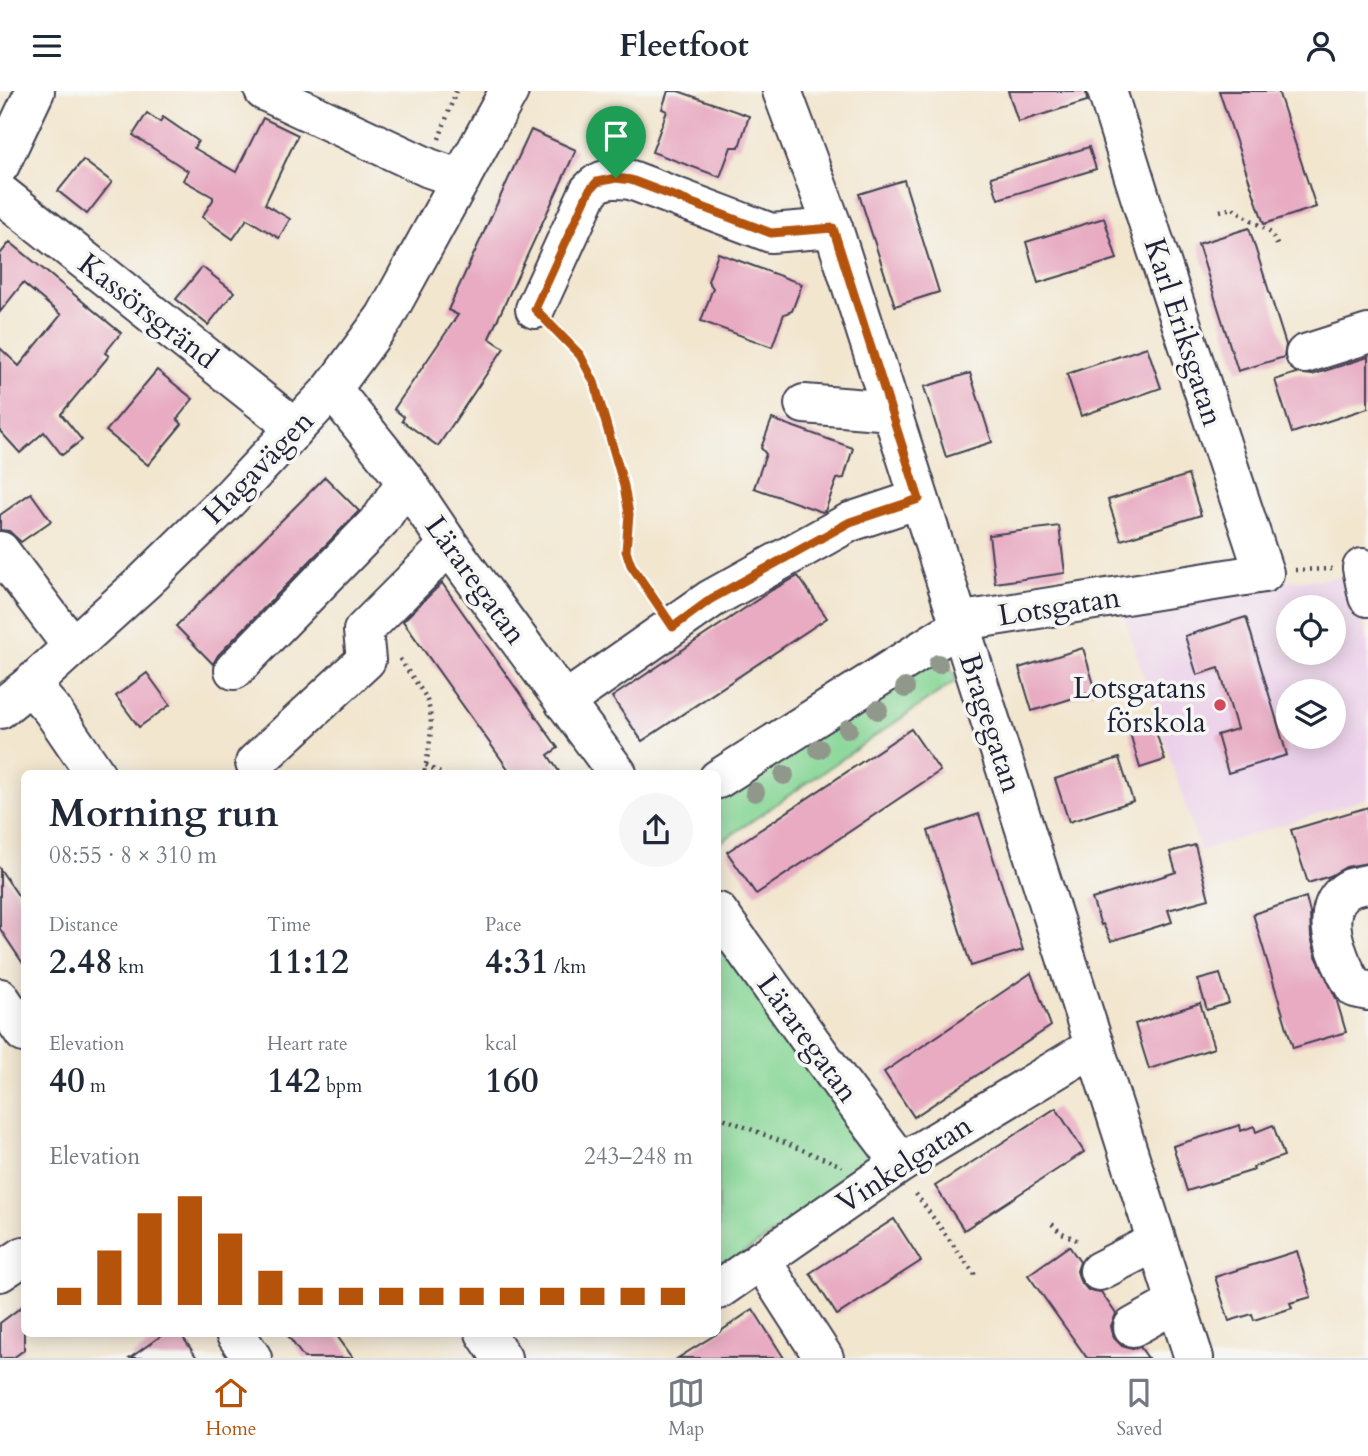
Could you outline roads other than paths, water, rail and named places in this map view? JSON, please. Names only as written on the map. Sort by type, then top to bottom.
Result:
[{"type":"street","points":[[0,165],[35,91]]},
{"type":"street","points":[[264,91],[429,168],[461,179]]},
{"type":"street","name":"Hagavägen","points":[[461,179],[477,91]]},
{"type":"street","name":"Hagavägen","points":[[0,709],[155,571],[228,500],[332,389],[385,317],[509,91]]},
{"type":"street","name":"Bragegatan","points":[[782,91],[833,228],[1194,1358]]},
{"type":"street","name":"Karl Eriksgatan","points":[[1107,91],[1264,573]]},
{"type":"street","points":[[535,309],[589,191],[597,182],[616,178],[631,180],[771,233],[833,228]]},
{"type":"street","name":"Kassörsgränd","points":[[0,193],[278,414],[293,431]]},
{"type":"street","points":[[1305,354],[1368,334]]},
{"type":"street","name":"Läraregatan","points":[[332,389],[407,481],[449,545],[615,770]]},
{"type":"street","points":[[804,404],[891,411]]},
{"type":"street","points":[[234,670],[381,519],[407,481]]},
{"type":"street","points":[[564,702],[711,599],[850,522],[919,499]]},
{"type":"street","points":[[255,763],[366,660],[363,631],[449,545]]},
{"type":"street","points":[[0,551],[72,646]]},
{"type":"street","name":"Lotsgatan","points":[[721,777],[969,620],[1264,573]]},
{"type":"street","points":[[30,685],[52,710],[92,770]]},
{"type":"street","points":[[1368,884],[1350,888],[1334,905],[1331,925],[1341,967],[1355,988],[1368,991]]},
{"type":"street","name":"Läraregatan","points":[[721,916],[842,1085],[894,1176]]},
{"type":"street","points":[[0,998],[21,1029]]},
{"type":"street","name":"Vinkelgatan","points":[[721,1288],[1095,1046]]},
{"type":"street","points":[[1099,1271],[1156,1242]]},
{"type":"street","points":[[0,1272],[21,1258]]},
{"type":"street","points":[[761,1260],[824,1358]]},
{"type":"street","points":[[1133,1327],[1176,1303]]},
{"type":"street","points":[[238,1337],[252,1358]]},
{"type":"street","points":[[488,1337],[502,1358]]},
{"type":"place","name":"Lotsgatans förskola","points":[[1220,705]]}]
